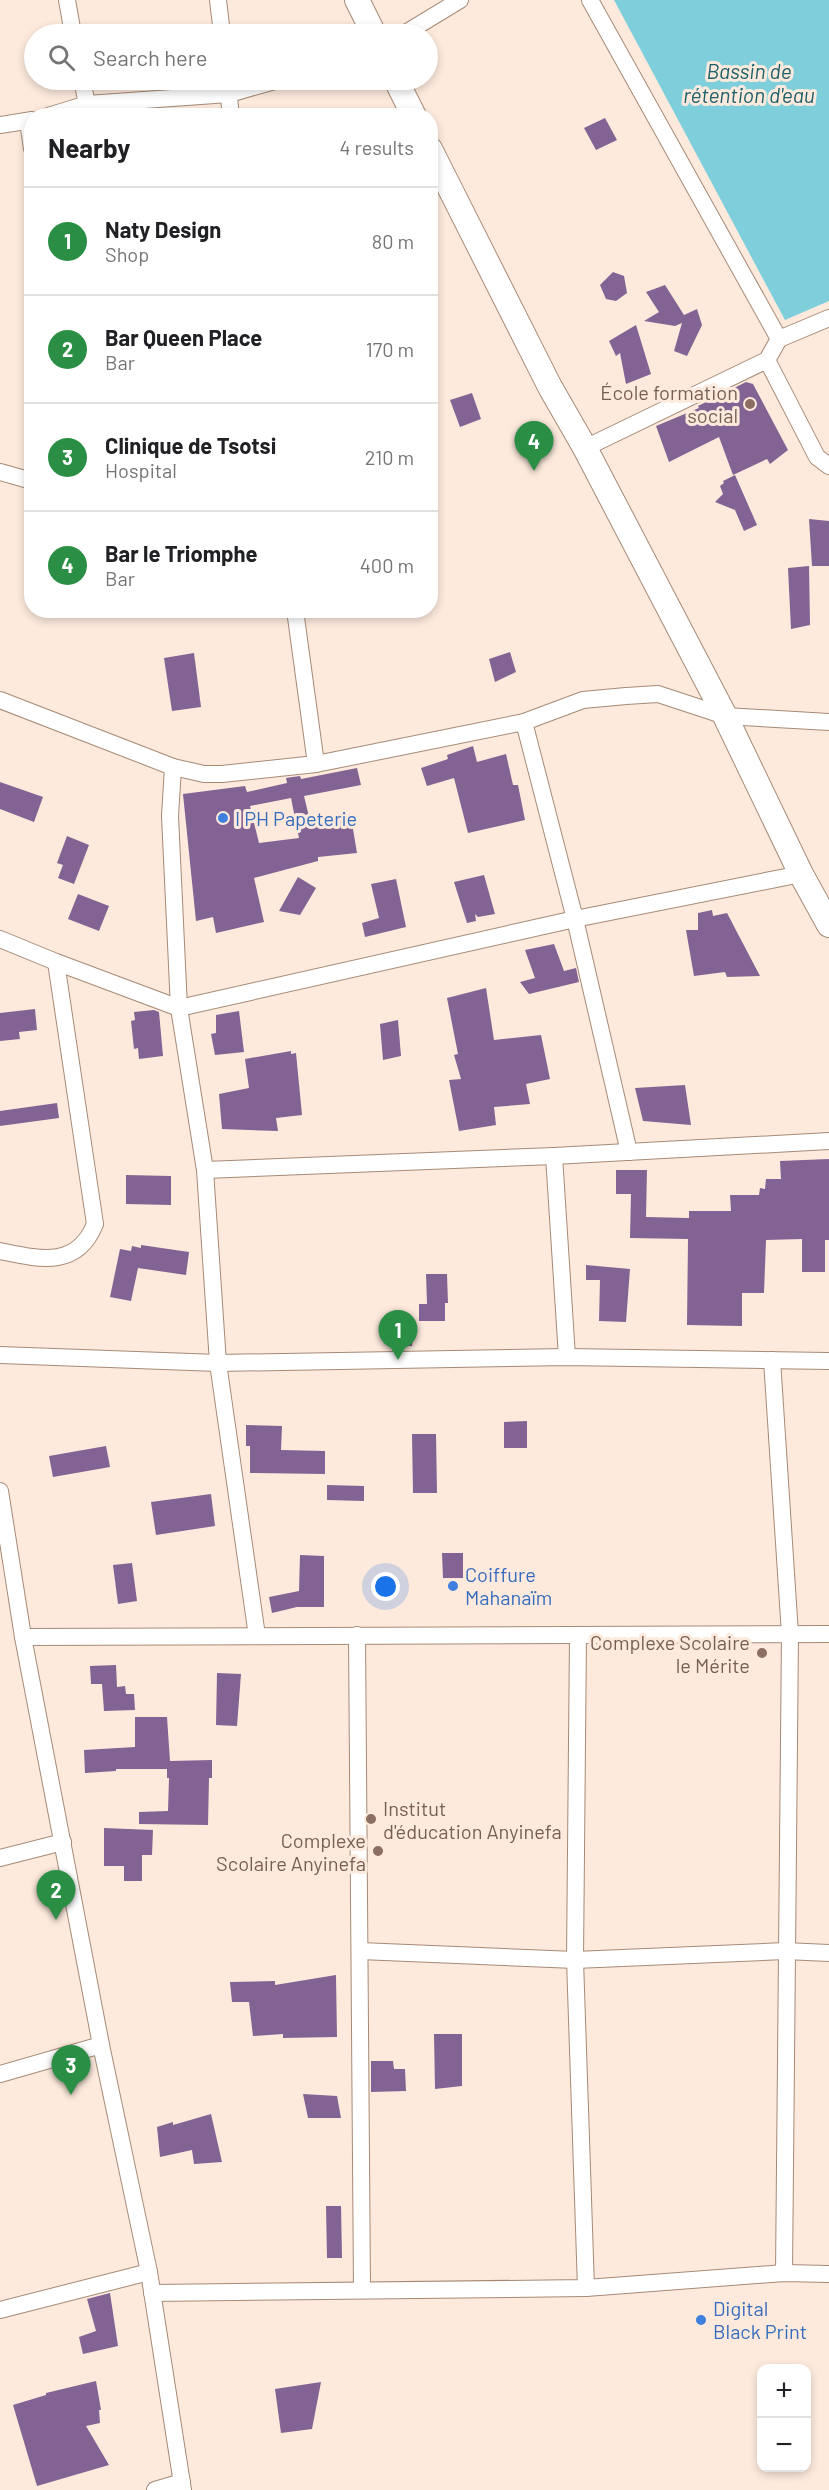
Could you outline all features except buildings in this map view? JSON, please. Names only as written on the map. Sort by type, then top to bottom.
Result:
[{"type":"street","points":[[66,0],[71,24]]},
{"type":"street","points":[[218,0],[221,24]]},
{"type":"street","points":[[357,0],[369,24]]},
{"type":"street","points":[[420,24],[460,0]]},
{"type":"street","points":[[590,0],[779,339]]},
{"type":"street","points":[[84,90],[87,105]]},
{"type":"street","points":[[76,108],[204,90]]},
{"type":"street","points":[[228,90],[230,108]]},
{"type":"street","points":[[401,90],[410,108]]},
{"type":"street","points":[[0,125],[24,122]]},
{"type":"street","points":[[438,165],[550,387],[585,448],[725,716],[801,873],[829,925]]},
{"type":"street","points":[[585,448],[767,360],[779,339],[829,318]]},
{"type":"street","points":[[767,360],[817,457],[829,465]]},
{"type":"street","points":[[0,472],[24,479]]},
{"type":"street","points":[[296,618],[316,764]]},
{"type":"street","points":[[0,700],[173,767],[189,772],[222,774],[316,764],[524,722],[583,700],[658,694],[725,716],[829,722]]},
{"type":"street","points":[[524,722],[575,919],[629,1152]]},
{"type":"street","points":[[173,767],[170,816],[179,1008],[205,1170],[218,1363],[257,1636]]},
{"type":"street","points":[[0,939],[179,1008],[575,919],[801,873]]},
{"type":"street","points":[[0,1251],[37,1259],[56,1258],[73,1252],[88,1241],[95,1224],[56,962]]},
{"type":"street","points":[[205,1170],[554,1156],[829,1141]]},
{"type":"street","points":[[554,1156],[567,1356]]},
{"type":"street","points":[[0,1354],[218,1363],[567,1356],[829,1361]]},
{"type":"street","points":[[772,1360],[790,1634],[785,1951],[784,2273]]},
{"type":"street","points":[[0,1491],[23,1637],[101,2045],[149,2272],[182,2486],[155,2490]]},
{"type":"street","points":[[23,1637],[829,1634]]},
{"type":"street","points":[[357,1635],[362,2290]]},
{"type":"street","points":[[578,1635],[574,1960],[586,2288]]},
{"type":"street","points":[[0,1858],[63,1842]]},
{"type":"street","points":[[360,1951],[574,1960],[785,1951],[829,1953]]},
{"type":"street","points":[[0,2074],[101,2045]]},
{"type":"street","points":[[0,2310],[149,2272]]},
{"type":"street","points":[[152,2293],[586,2288],[784,2273],[829,2274]]},
{"type":"water","name":"Bassin de rétention d'eau","points":[[614,0],[829,0],[829,301],[785,320]]},
{"type":"place","name":"École formation social","points":[[750,404]]},
{"type":"place","name":"Bar le Triomphe","points":[[534,471]]},
{"type":"place","name":"I PH Papeterie","points":[[223,818]]},
{"type":"place","name":"Naty Design","points":[[398,1360]]},
{"type":"place","name":"Coiffure Mahanaïm","points":[[453,1586]]},
{"type":"place","name":"Complexe Scolaire le Mérite","points":[[762,1653]]},
{"type":"place","name":"Institut d'éducation Anyinefa","points":[[371,1819]]},
{"type":"place","name":"Complexe Scolaire Anyinefa","points":[[378,1851]]},
{"type":"place","name":"Bar Queen Place","points":[[56,1920]]},
{"type":"place","name":"Clinique de Tsotsi","points":[[71,2095]]},
{"type":"place","name":"Digital Black Print","points":[[701,2320]]}]
